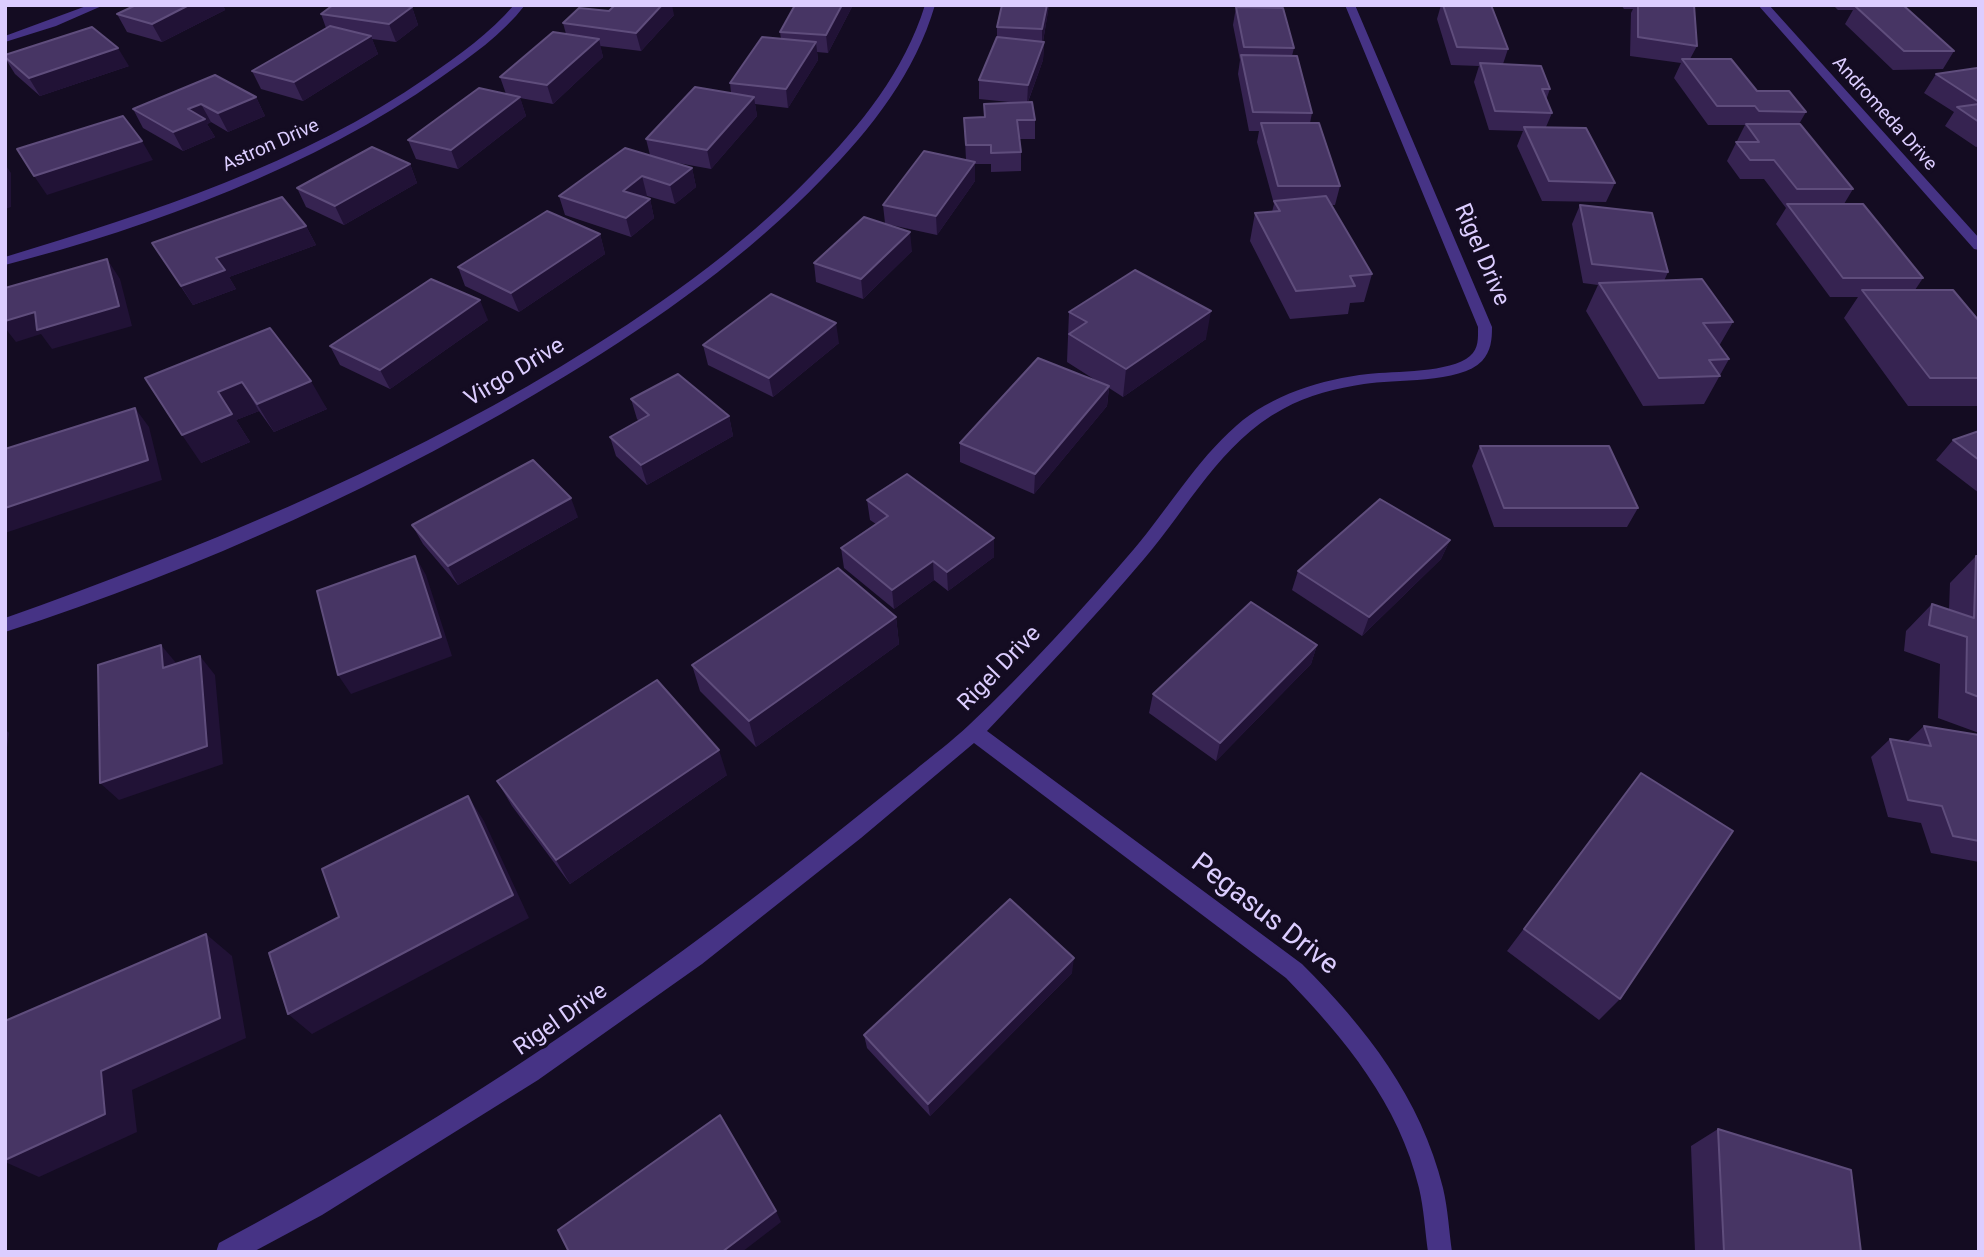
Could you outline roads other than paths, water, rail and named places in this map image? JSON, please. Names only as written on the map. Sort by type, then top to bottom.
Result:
[{"type":"street","points":[[5,39],[99,5]]},
{"type":"street","name":"Astron Drive","points":[[5,261],[137,220],[209,193],[334,137],[435,78],[479,44],[520,5]]},
{"type":"street","name":"Virgo Drive","points":[[5,625],[107,590],[235,540],[347,489],[536,390],[631,329],[703,277],[771,222],[843,150],[868,121],[912,55],[930,5]]},
{"type":"street","name":"Rigel Drive","points":[[228,1252],[313,1206],[530,1072],[694,957],[854,832],[974,732],[1091,609],[1141,552],[1212,460],[1243,428],[1278,405],[1317,389],[1363,379],[1456,370],[1476,359],[1485,344],[1485,327],[1350,5]]},
{"type":"street","name":"Andromeda Drive","points":[[1763,5],[1979,246]]},
{"type":"street","name":"Pegasus Drive","points":[[974,732],[1294,971],[1339,1016],[1379,1068],[1410,1124],[1432,1188],[1440,1252]]}]
